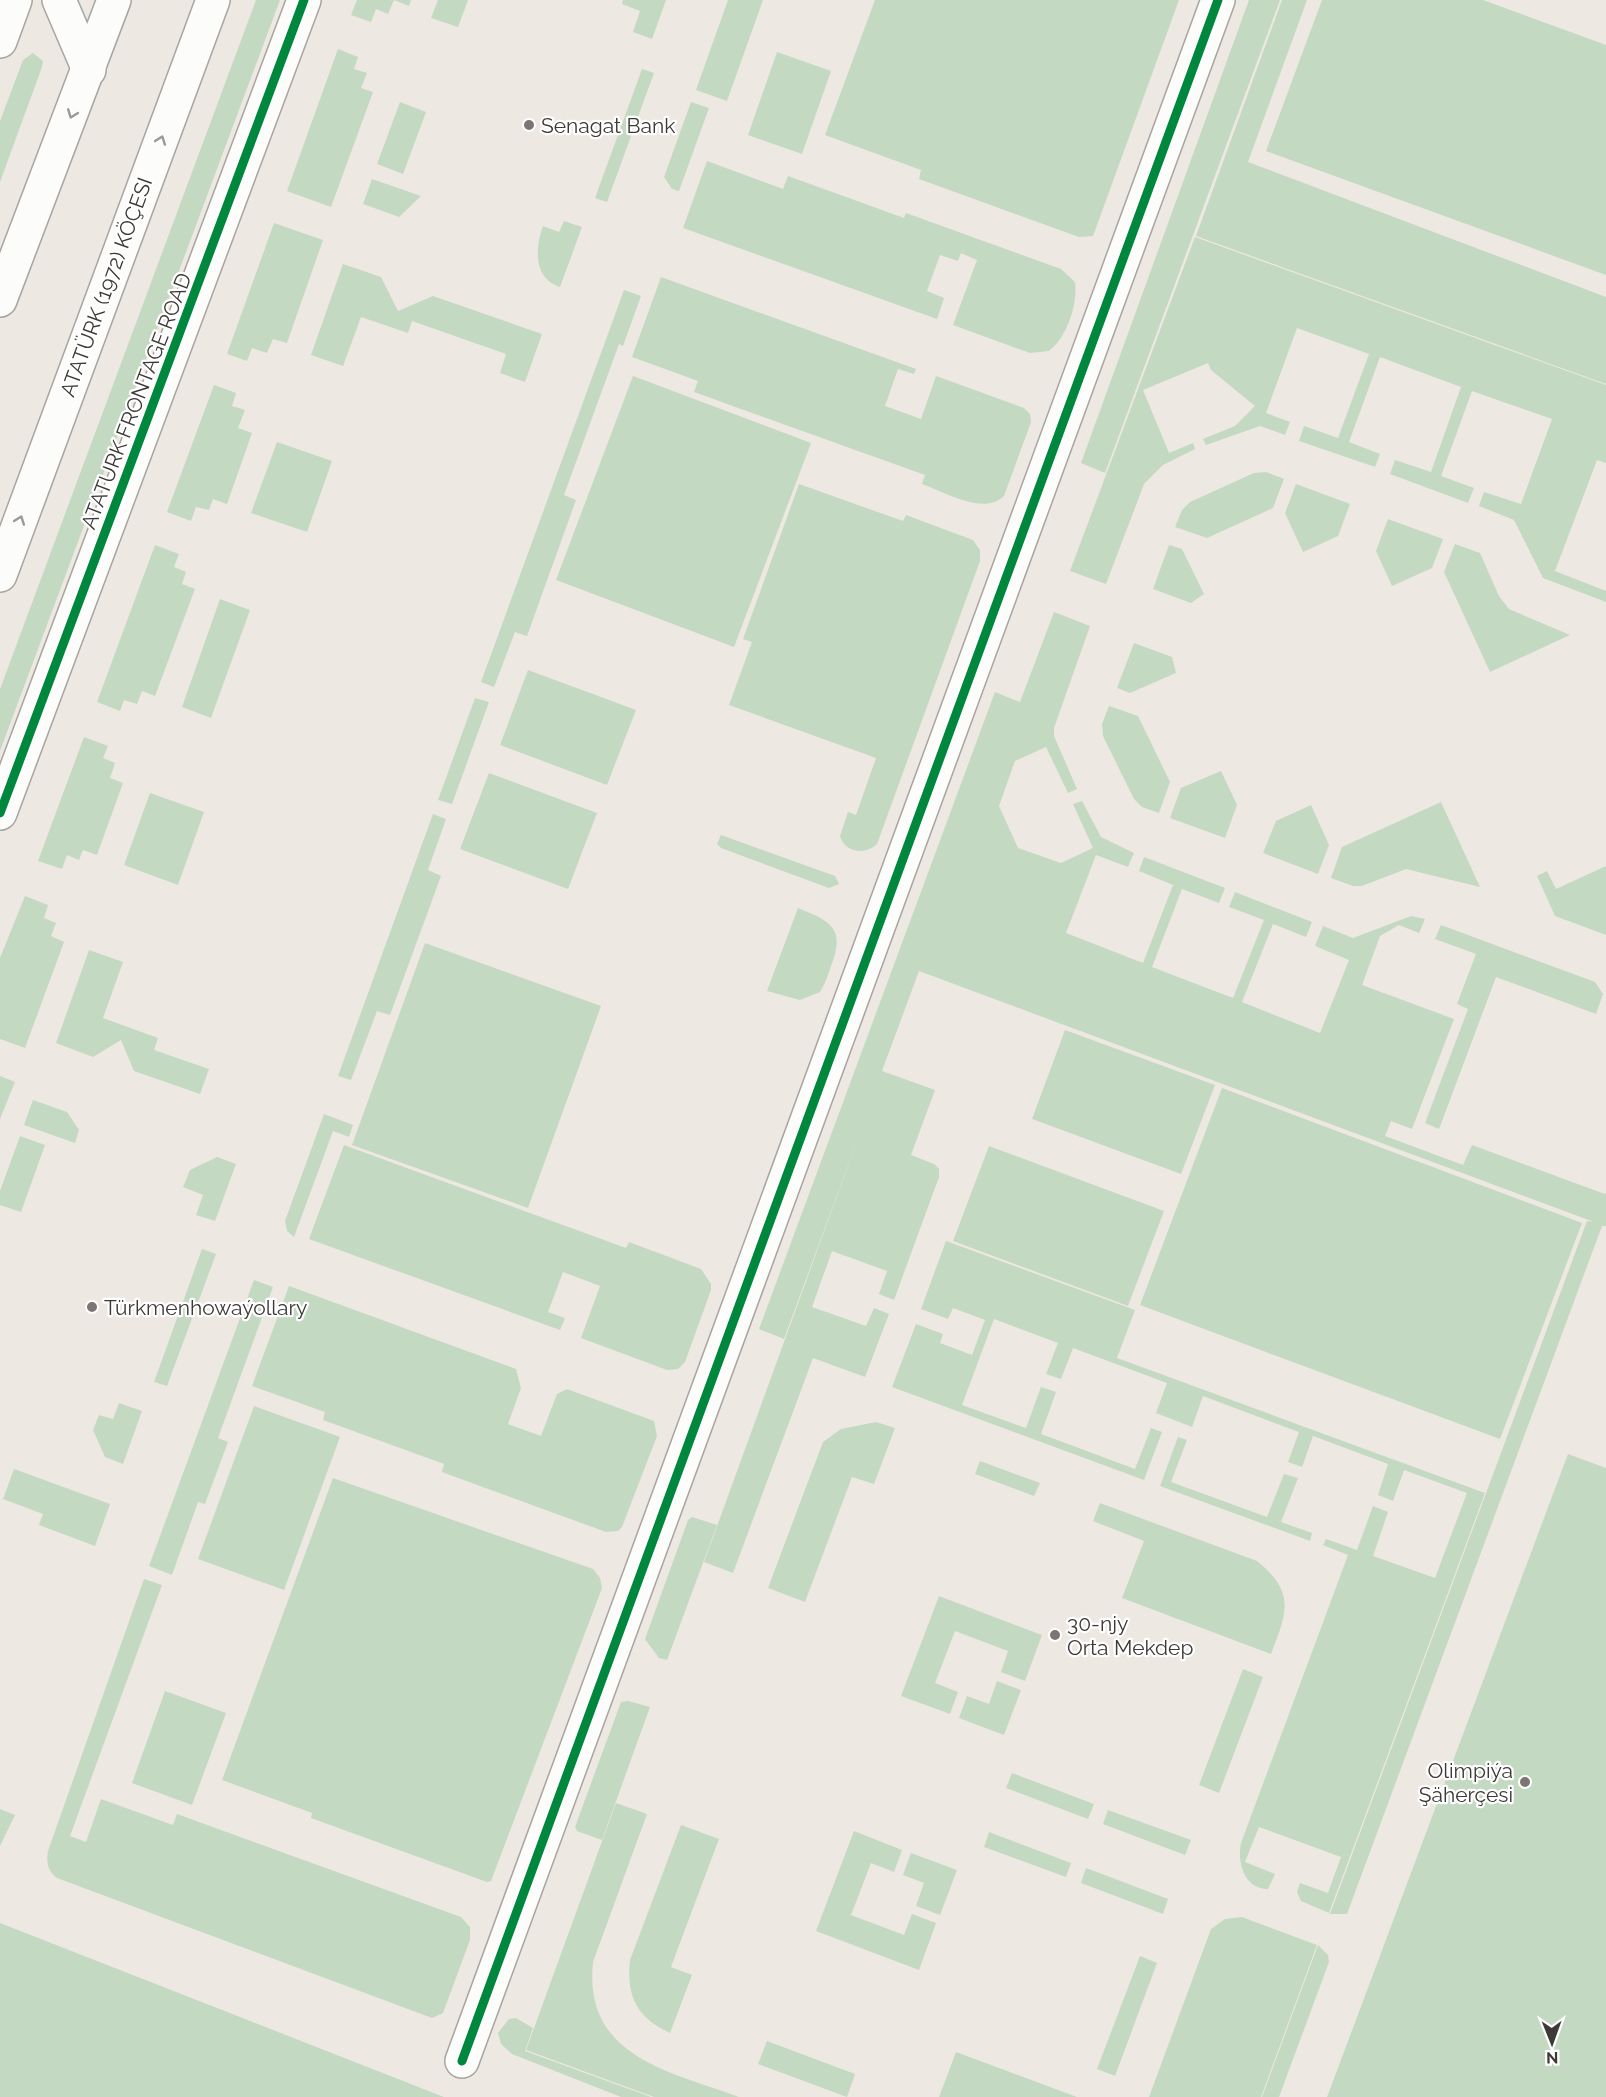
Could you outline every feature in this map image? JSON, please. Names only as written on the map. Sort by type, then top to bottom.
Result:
[{"type":"street","points":[[0,41],[15,0]]},
{"type":"street","points":[[59,0],[88,70]]},
{"type":"street","points":[[0,300],[114,0]]},
{"type":"street","name":"ATATÜRK (1972) KÖÇESI","points":[[0,575],[213,0]]},
{"type":"street","name":"ATATURK FRONTAGE ROAD","points":[[0,813],[304,0]]},
{"type":"street","points":[[462,2061],[1218,0]]},
{"type":"green space","points":[[256,0],[280,0],[0,751],[0,689]]},
{"type":"green space","points":[[357,0],[394,0],[388,14],[376,9],[371,22],[351,15]]},
{"type":"green space","points":[[394,0],[411,0],[409,6]]},
{"type":"green space","points":[[438,0],[468,0],[458,27],[431,18]]},
{"type":"green space","points":[[623,0],[666,0],[652,39],[633,32],[640,11],[622,4]]},
{"type":"green space","points":[[728,0],[763,0],[727,101],[696,90]]},
{"type":"green space","points":[[875,0],[1179,0],[1093,236],[1079,237],[919,179],[921,170],[825,135]]},
{"type":"green space","points":[[1249,0],[1280,0],[1105,473],[1081,463]]},
{"type":"green space","points":[[1282,0],[1307,0],[1248,162],[1606,297],[1606,384],[1196,236]]},
{"type":"green space","points":[[1322,0],[1483,0],[1606,45],[1606,275],[1266,151]]},
{"type":"green space","points":[[338,49],[358,57],[354,69],[367,73],[361,88],[373,92],[331,207],[287,191]]},
{"type":"green space","points":[[777,52],[831,71],[802,154],[748,135]]},
{"type":"green space","points":[[33,53],[43,61],[42,67],[0,182],[0,121],[23,60]]},
{"type":"green space","points":[[642,69],[654,73],[607,202],[595,198]]},
{"type":"green space","points":[[400,102],[426,112],[403,174],[377,164]]},
{"type":"green space","points":[[691,102],[709,108],[679,191],[672,189],[664,177]]},
{"type":"green space","points":[[707,161],[783,189],[788,176],[904,218],[906,213],[1061,269],[1075,282],[1075,300],[1066,329],[1049,351],[1030,353],[953,325],[977,260],[961,253],[958,261],[940,255],[927,291],[944,298],[937,319],[683,228]]},
{"type":"green space","points":[[372,179],[421,196],[399,217],[363,204]]},
{"type":"green space","points":[[564,221],[582,227],[560,287],[551,283],[541,270],[538,261],[538,244],[543,226],[559,232]]},
{"type":"green space","points":[[274,223],[323,240],[287,343],[273,339],[267,353],[252,348],[247,361],[227,354]]},
{"type":"green space","points":[[1195,237],[1606,385],[1606,463],[1597,460],[1555,571],[1606,591],[1606,602],[1543,578],[1514,520],[1479,506],[1484,492],[1521,504],[1552,419],[1472,391],[1441,476],[1474,488],[1468,503],[1390,474],[1395,460],[1431,472],[1461,387],[1380,357],[1349,442],[1380,454],[1375,467],[1299,441],[1304,426],[1338,438],[1369,354],[1297,328],[1266,413],[1290,422],[1285,435],[1260,426],[1206,445],[1203,439],[1235,426],[1255,406],[1211,370],[1208,363],[1143,390],[1169,453],[1193,443],[1195,449],[1163,465],[1144,484],[1106,584],[1070,571]]},
{"type":"green space","points":[[343,264],[381,277],[398,311],[433,296],[542,334],[525,382],[500,373],[506,354],[412,321],[408,333],[361,317],[343,366],[311,355]]},
{"type":"green space","points":[[661,277],[916,369],[914,374],[898,369],[885,406],[921,419],[936,376],[1024,408],[1030,414],[1031,422],[1004,496],[996,502],[986,504],[953,497],[922,484],[925,475],[694,392],[698,381],[632,357]]},
{"type":"green space","points":[[624,290],[641,296],[623,346],[619,344],[564,495],[576,500],[527,636],[515,632],[494,687],[481,682]]},
{"type":"green space","points":[[633,376],[811,443],[734,647],[556,580]]},
{"type":"green space","points":[[214,385],[236,393],[232,406],[245,410],[238,428],[252,433],[227,504],[213,499],[209,510],[196,507],[191,521],[167,512]]},
{"type":"green space","points":[[277,442],[332,461],[307,532],[251,513]]},
{"type":"green space","points":[[1266,472],[1284,479],[1273,508],[1207,538],[1175,527],[1182,510],[1190,502],[1254,473]]},
{"type":"green space","points":[[799,484],[903,521],[906,515],[973,540],[980,550],[980,561],[877,844],[867,850],[850,849],[840,836],[848,812],[856,815],[876,758],[729,705],[752,642],[743,639]]},
{"type":"green space","points":[[1296,484],[1350,504],[1338,536],[1303,552],[1285,513]]},
{"type":"green space","points":[[1388,519],[1443,539],[1432,568],[1392,586],[1376,551]]},
{"type":"green space","points":[[1455,544],[1480,553],[1499,596],[1509,609],[1570,635],[1490,672],[1444,572]]},
{"type":"green space","points":[[155,545],[179,554],[174,567],[186,572],[182,584],[195,589],[155,696],[142,691],[137,704],[124,700],[120,711],[97,702]]},
{"type":"green space","points":[[1169,545],[1182,549],[1204,594],[1191,603],[1153,589]]},
{"type":"green space","points":[[220,599],[250,610],[211,718],[182,707]]},
{"type":"green space","points":[[1054,612],[1090,626],[1054,728],[1054,736],[1077,789],[1068,793],[1046,747],[1015,761],[999,806],[1018,848],[1061,863],[1093,848],[1073,804],[1082,801],[1101,837],[1134,853],[1128,867],[1096,855],[1066,933],[1143,963],[1173,885],[1139,871],[1144,857],[1225,888],[1219,903],[1182,889],[1152,967],[1233,998],[1264,920],[1229,907],[1235,892],[1312,922],[1306,937],[1273,924],[1242,1002],[1320,1033],[1349,960],[1315,946],[1323,926],[1353,938],[1411,916],[1425,919],[1419,933],[1399,925],[1380,936],[1362,985],[1454,1019],[1412,1129],[1391,1121],[1385,1136],[1463,1165],[1472,1145],[1605,1194],[1606,1192],[1606,1226],[1602,1226],[1347,1914],[1330,1914],[1587,1221],[1594,1222],[919,971],[882,1071],[935,1090],[911,1155],[934,1164],[939,1169],[939,1177],[894,1300],[879,1294],[887,1271],[832,1251],[812,1307],[866,1326],[874,1308],[889,1314],[865,1377],[813,1358],[733,1573],[704,1562],[861,1130],[784,1339],[759,1329],[995,692],[1020,702]]},
{"type":"green space","points":[[1134,643],[1172,657],[1176,673],[1130,693],[1117,688]]},
{"type":"green space","points":[[528,670],[636,710],[607,785],[500,745]]},
{"type":"green space","points":[[475,698],[489,702],[452,804],[438,800]]},
{"type":"green space","points":[[1109,706],[1138,716],[1170,782],[1159,813],[1142,807],[1134,799],[1103,736],[1102,724]]},
{"type":"green space","points":[[84,737],[108,746],[103,758],[115,763],[110,778],[123,783],[97,855],[83,850],[79,860],[67,855],[62,869],[38,861]]},
{"type":"green space","points":[[1221,771],[1237,805],[1225,838],[1170,818],[1181,788]]},
{"type":"green space","points":[[489,773],[597,813],[568,889],[460,849]]},
{"type":"green space","points":[[150,793],[204,812],[178,885],[124,865]]},
{"type":"green space","points":[[1441,802],[1480,887],[1406,869],[1362,886],[1353,886],[1331,878],[1342,847]]},
{"type":"green space","points":[[1311,805],[1329,845],[1318,874],[1263,853],[1276,821]]},
{"type":"green space","points":[[433,814],[446,819],[428,870],[441,876],[390,1015],[377,1011],[351,1080],[338,1076]]},
{"type":"green space","points":[[721,835],[835,876],[839,884],[829,888],[721,848],[717,844]]},
{"type":"green space","points":[[1606,866],[1606,935],[1555,916],[1537,876],[1547,871],[1556,889]]},
{"type":"green space","points":[[25,896],[48,905],[44,918],[56,923],[51,936],[64,942],[25,1048],[0,1039],[0,958]]},
{"type":"green space","points":[[798,908],[827,922],[836,935],[837,943],[829,973],[820,992],[800,1000],[767,991]]},
{"type":"green space","points":[[1441,925],[1595,982],[1603,994],[1596,1014],[1496,977],[1439,1129],[1425,1123],[1468,1009],[1457,1004],[1476,954],[1435,939]]},
{"type":"green space","points":[[425,943],[601,1006],[528,1208],[352,1145]]},
{"type":"green space","points":[[89,950],[123,962],[103,1018],[158,1038],[154,1050],[209,1069],[200,1094],[134,1071],[121,1040],[93,1057],[56,1043]]},
{"type":"green space","points":[[1065,1030],[1215,1085],[1181,1174],[1032,1119]]},
{"type":"green space","points":[[0,1076],[15,1082],[0,1119]]},
{"type":"green space","points":[[1222,1088],[1582,1223],[1500,1439],[1140,1305]]},
{"type":"green space","points":[[33,1100],[67,1112],[79,1130],[75,1143],[24,1125]]},
{"type":"green space","points":[[324,1114],[353,1125],[349,1137],[333,1131],[294,1237],[287,1231],[285,1221]]},
{"type":"green space","points":[[20,1136],[45,1145],[21,1212],[0,1205],[0,1191]]},
{"type":"green space","points":[[344,1145],[626,1248],[629,1242],[701,1269],[711,1284],[711,1290],[685,1362],[678,1369],[667,1370],[581,1338],[600,1286],[563,1272],[548,1312],[565,1318],[560,1330],[309,1239]]},
{"type":"green space","points":[[989,1146],[1164,1211],[1128,1306],[953,1241]]},
{"type":"green space","points":[[217,1157],[236,1164],[215,1221],[196,1215],[203,1195],[183,1187],[190,1170]]},
{"type":"green space","points":[[946,1241],[1135,1310],[1117,1358],[1485,1493],[1329,1913],[1301,1901],[1297,1892],[1300,1883],[1328,1893],[1341,1857],[1259,1827],[1245,1862],[1275,1874],[1268,1889],[1260,1888],[1248,1879],[1241,1866],[1240,1858],[1241,1843],[1348,1555],[1323,1545],[1326,1539],[1357,1550],[1373,1506],[1388,1512],[1373,1556],[1435,1578],[1467,1493],[1404,1470],[1393,1501],[1378,1495],[1388,1464],[1313,1436],[1302,1467],[1288,1462],[1299,1432],[1203,1396],[1192,1427],[1156,1413],[1167,1383],[1073,1348],[1061,1379],[1046,1374],[1058,1343],[994,1319],[962,1405],[1026,1428],[1041,1387],[1056,1392],[1041,1434],[1135,1469],[1151,1428],[1162,1432],[1144,1480],[892,1387],[916,1324],[943,1334],[940,1343],[972,1355],[985,1320],[953,1308],[948,1319],[921,1309]]},
{"type":"green space","points":[[202,1249],[216,1254],[167,1386],[154,1382]]},
{"type":"green space","points":[[254,1280],[273,1287],[218,1438],[228,1442],[205,1504],[198,1502],[172,1575],[149,1566]]},
{"type":"green space","points":[[289,1286],[516,1369],[521,1388],[508,1424],[541,1436],[557,1394],[567,1389],[654,1421],[657,1436],[622,1527],[618,1531],[606,1532],[442,1472],[444,1464],[323,1420],[325,1412],[252,1386]]},
{"type":"green space","points":[[119,1403],[142,1411],[123,1464],[105,1457],[93,1430],[99,1415],[113,1419]]},
{"type":"green space","points":[[254,1406],[340,1437],[284,1590],[198,1559]]},
{"type":"green space","points":[[876,1422],[895,1428],[874,1484],[852,1477],[805,1602],[768,1588],[823,1442],[841,1429]]},
{"type":"green space","points":[[1178,1437],[1187,1440],[1171,1482],[1267,1517],[1284,1474],[1298,1478],[1281,1522],[1312,1533],[1310,1541],[1160,1486]]},
{"type":"green space","name":"Olimpiýa Şäherçesi","points":[[1568,1454],[1606,1468],[1606,2097],[1327,2097]]},
{"type":"green space","points":[[980,1461],[1040,1483],[1034,1496],[975,1474]]},
{"type":"green space","points":[[14,1469],[110,1504],[95,1546],[39,1525],[43,1514],[3,1499]]},
{"type":"green space","points":[[333,1478],[593,1569],[600,1578],[602,1588],[491,1881],[487,1882],[311,1818],[312,1813],[222,1780]]},
{"type":"green space","points":[[1100,1503],[1257,1561],[1278,1583],[1285,1604],[1281,1626],[1271,1654],[1122,1598],[1144,1541],[1093,1521]]},
{"type":"green space","points":[[692,1517],[717,1525],[667,1660],[659,1658],[645,1639],[688,1520]]},
{"type":"green space","points":[[144,1579],[162,1585],[70,1836],[86,1842],[101,1799],[173,1825],[177,1814],[461,1917],[470,1927],[470,1940],[443,2013],[432,2018],[57,1878],[52,1873],[48,1863],[48,1851]]},
{"type":"green space","points":[[939,1596],[1042,1635],[1025,1681],[1001,1672],[1008,1651],[955,1631],[935,1683],[958,1692],[950,1714],[901,1696]]},
{"type":"green space","points":[[1243,1669],[1263,1677],[1219,1793],[1199,1785]]},
{"type":"green space","points":[[997,1681],[1021,1690],[1004,1735],[959,1718],[967,1696],[989,1704]]},
{"type":"green space","points":[[165,1691],[226,1713],[192,1805],[132,1783]]},
{"type":"green space","points":[[628,1701],[650,1707],[602,1840],[577,1831],[575,1827],[621,1702]]},
{"type":"green space","points":[[1012,1773],[1094,1804],[1088,1819],[1006,1788]]},
{"type":"green space","points":[[616,1803],[647,1814],[593,1962],[594,1994],[602,2020],[616,2040],[659,2068],[739,2097],[654,2097],[526,2050]]},
{"type":"green space","points":[[0,1809],[15,1815],[0,1846]]},
{"type":"green space","points":[[1108,1810],[1191,1840],[1185,1855],[1103,1824]]},
{"type":"green space","points":[[681,1825],[719,1839],[671,1967],[692,1975],[670,2033],[642,2013],[632,1995],[629,1973],[630,1960]]},
{"type":"green space","points":[[854,1831],[902,1850],[894,1872],[871,1863],[851,1915],[904,1935],[912,1914],[936,1923],[919,1970],[816,1931]]},
{"type":"green space","points":[[989,1832],[1071,1863],[1066,1877],[984,1847]]},
{"type":"green space","points":[[911,1853],[957,1870],[940,1915],[916,1906],[924,1883],[903,1875]]},
{"type":"green space","points":[[1086,1868],[1168,1899],[1163,1914],[1081,1883]]},
{"type":"green space","points":[[1242,1917],[1317,1945],[1261,2097],[1149,2097],[1211,1929],[1225,1919]]},
{"type":"green space","points":[[0,1923],[444,2097],[0,2097]]},
{"type":"green space","points":[[1318,1945],[1328,1955],[1329,1962],[1279,2097],[1262,2097]]},
{"type":"green space","points":[[1140,1956],[1157,1963],[1115,2076],[1097,2069]]},
{"type":"green space","points":[[516,2018],[533,2028],[525,2051],[651,2097],[621,2097],[512,2054],[501,2044],[498,2033],[509,2019]]},
{"type":"green space","points":[[767,2041],[855,2074],[847,2097],[758,2064]]},
{"type":"green space","points":[[956,2052],[1077,2097],[939,2097]]},
{"type":"cycle path","points":[[0,813],[304,0]]},
{"type":"cycle path","points":[[462,2061],[1218,0]]},
{"type":"place","name":"Senagat Bank","points":[[529,125]]},
{"type":"place","name":"Türkmenhowaýollary","points":[[92,1307]]},
{"type":"place","name":"30-njy Orta Mekdep","points":[[1055,1635]]},
{"type":"place","name":"Olimpiýa Şäherçesi","points":[[1525,1782]]}]
